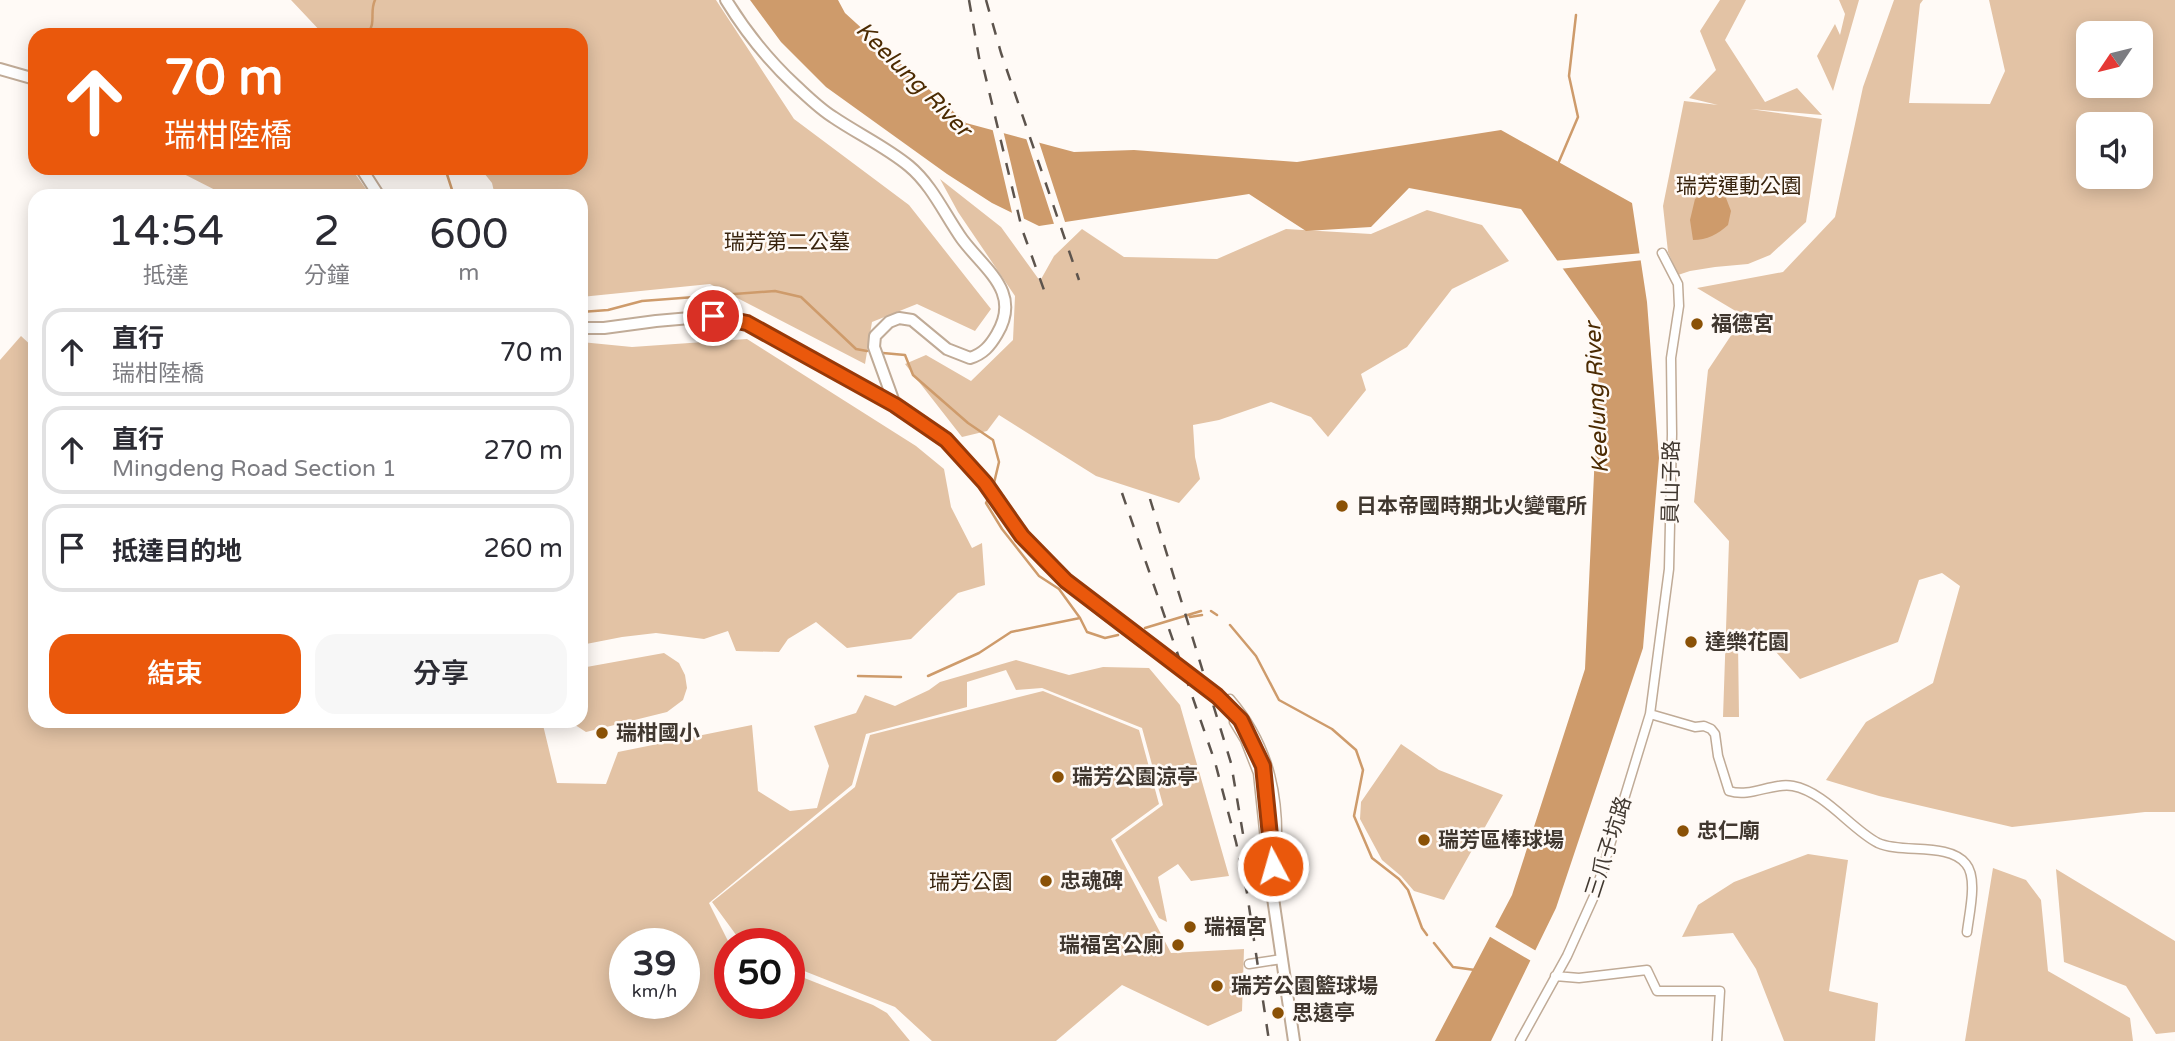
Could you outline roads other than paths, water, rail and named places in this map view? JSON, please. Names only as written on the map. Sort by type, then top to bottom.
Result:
[{"type":"main road","points":[[726,0],[743,27],[795,85],[829,115],[909,166],[922,179],[963,240],[1002,287],[1006,310],[1003,324],[980,355],[970,358],[947,349],[912,320],[899,318],[881,327],[875,336],[874,347],[895,405]]},
{"type":"main road","points":[[0,69],[28,77]]},
{"type":"main road","points":[[588,328],[713,316],[747,323],[895,405],[946,440],[985,483],[1022,536],[1066,581],[1217,696],[1241,720],[1250,735],[1264,774],[1273,867],[1273,898],[1294,1041]]},
{"type":"street","name":"員山子路","points":[[1650,714],[1668,569],[1671,358],[1679,306],[1678,284],[1662,253]]},
{"type":"street","points":[[1147,650],[1153,638]]},
{"type":"street","points":[[1230,699],[1255,732],[1272,780],[1278,843],[1273,898],[1265,859],[1258,773],[1245,740],[1234,722],[1230,699]]},
{"type":"street","points":[[1650,714],[1711,729],[1715,734],[1718,756],[1729,790],[1745,793],[1794,786],[1843,814],[1878,843],[1893,848],[1927,850],[1957,856],[1966,864],[1973,877],[1967,932]]},
{"type":"street","name":"三爪子坑路","points":[[1520,1041],[1595,894],[1650,714]]},
{"type":"street","points":[[1249,964],[1282,959]]},
{"type":"street","points":[[1555,976],[1579,978],[1647,970],[1657,991],[1720,991],[1717,1041]]},
{"type":"water","name":"Keelung River","points":[[750,0],[838,0],[845,13],[966,123],[1074,152],[1134,150],[1297,162],[1501,130],[1632,203],[1647,302],[1659,458],[1643,648],[1556,908],[1491,1041],[1435,1041],[1512,895],[1585,669],[1601,323],[1521,209],[1409,188],[1371,227],[1306,231],[1249,194],[1039,226],[992,203],[947,174],[826,87],[781,42]]},
{"type":"water","points":[[1704,192],[1726,198],[1731,211],[1728,225],[1712,236],[1693,240],[1690,220],[1695,199]]},
{"type":"waterway","points":[[371,28],[375,0]]},
{"type":"waterway","points":[[1558,164],[1578,117],[1569,76],[1576,15]]},
{"type":"waterway","points":[[447,175],[452,189]]},
{"type":"waterway","points":[[588,311],[608,310],[642,301],[775,291],[801,297],[856,349],[867,351]]},
{"type":"waterway","points":[[883,353],[905,355],[913,375],[968,423],[993,440],[999,462],[994,483]]},
{"type":"waterway","points":[[987,501],[1002,529],[1039,576],[1059,589],[1087,632],[1105,638],[1118,635]]},
{"type":"waterway","points":[[1145,628],[1201,611]]},
{"type":"waterway","points":[[1211,611],[1217,615]]},
{"type":"waterway","points":[[1190,617],[1202,615]]},
{"type":"waterway","points":[[928,676],[979,653],[1011,632],[1080,618]]},
{"type":"waterway","points":[[1230,625],[1256,656],[1279,700],[1332,729],[1356,750],[1363,770],[1354,816],[1372,858],[1399,879],[1408,890],[1427,935]]},
{"type":"waterway","points":[[858,676],[901,677]]},
{"type":"waterway","points":[[1434,943],[1453,967],[1475,970]]},
{"type":"railway","points":[[969,0],[980,63],[983,66],[1022,229],[1044,290]]},
{"type":"railway","points":[[986,0],[1001,53],[1079,280]]},
{"type":"railway","points":[[1122,493],[1215,762],[1247,893],[1269,1041]]},
{"type":"railway","points":[[1150,499],[1231,763],[1243,834]]},
{"type":"place","name":"福德宮","points":[[1697,324]]},
{"type":"place","name":"日本帝國時期北火變電所","points":[[1342,506]]},
{"type":"place","name":"達樂花園","points":[[1691,642]]},
{"type":"place","name":"瑞柑國小","points":[[602,733]]},
{"type":"place","name":"瑞芳公園涼亭","points":[[1058,777]]},
{"type":"place","name":"忠仁廟","points":[[1683,831]]},
{"type":"place","name":"瑞芳區棒球場","points":[[1424,840]]},
{"type":"place","name":"忠魂碑","points":[[1046,881]]},
{"type":"place","name":"瑞福宮","points":[[1190,927]]},
{"type":"place","name":"瑞福宮公廁","points":[[1178,945]]},
{"type":"place","name":"瑞芳公園籃球場","points":[[1217,986]]},
{"type":"place","name":"思遠亭","points":[[1278,1013]]},
{"type":"park label","name":"瑞芳運動公園","points":[[1739,186]]},
{"type":"park label","name":"瑞芳第二公墓","points":[[787,242]]},
{"type":"park label","name":"瑞芳公園","points":[[971,882]]}]
